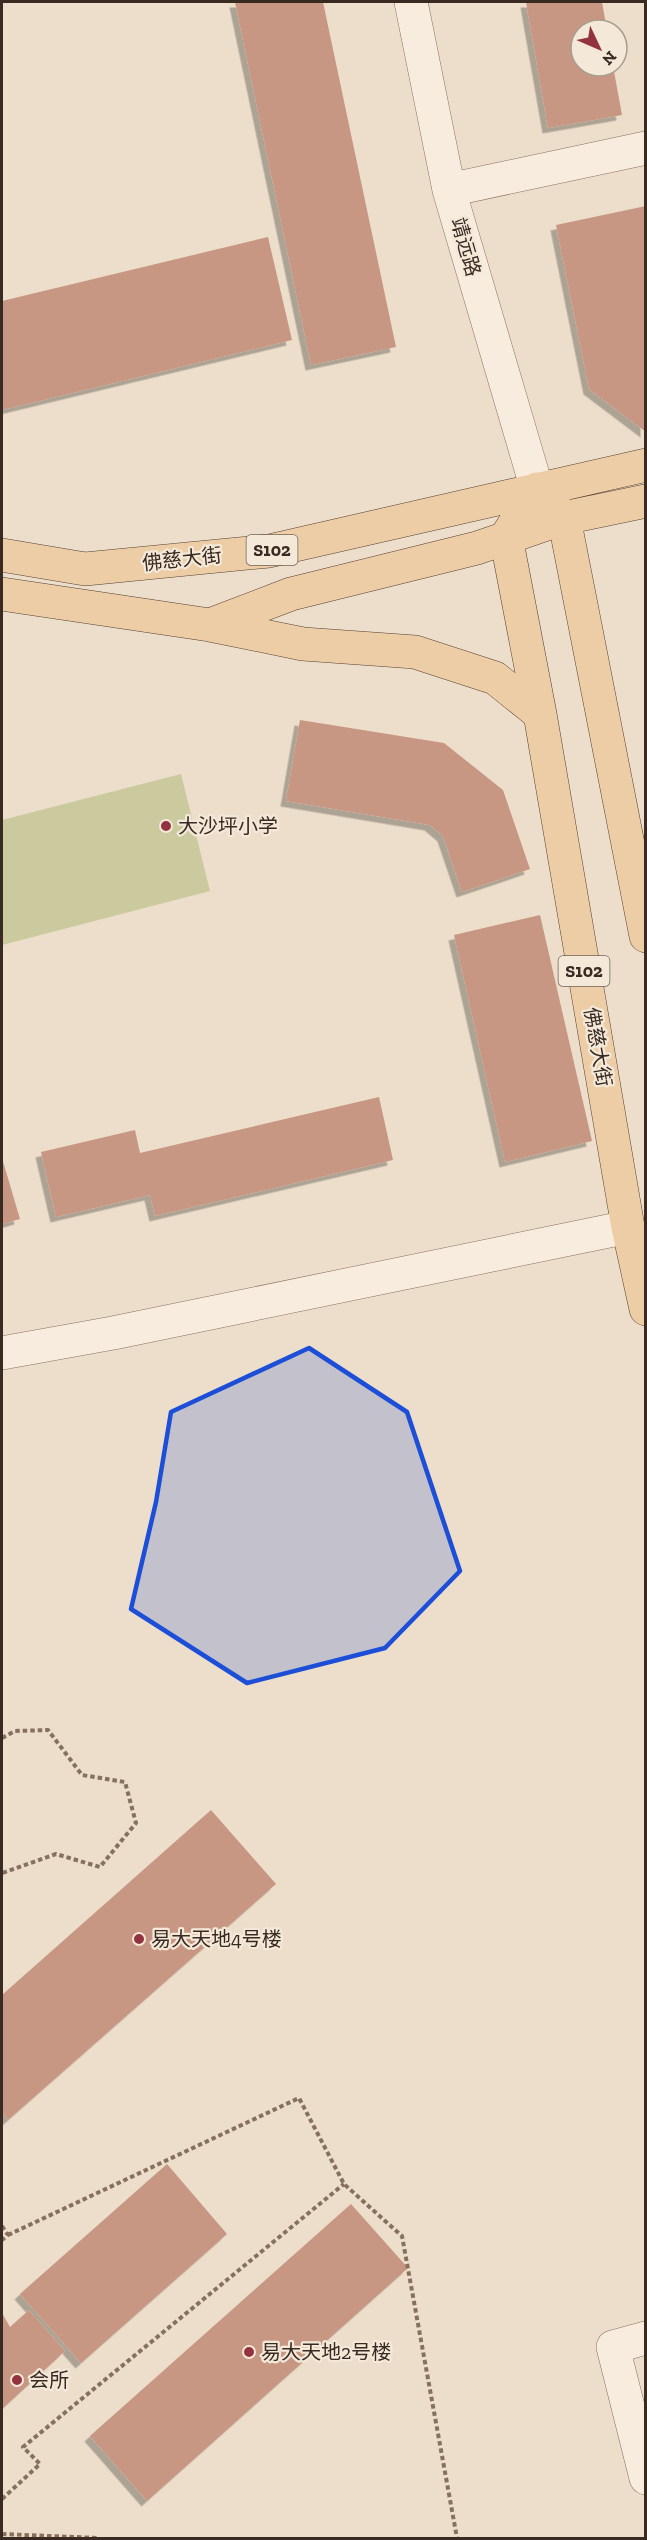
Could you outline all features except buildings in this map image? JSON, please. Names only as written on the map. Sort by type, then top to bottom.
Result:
[{"type":"main road","name":"佛慈大街","points":[[2,555],[85,569],[269,551],[645,465]]},
{"type":"main road","points":[[506,537],[537,489],[564,518],[645,936]]},
{"type":"main road","points":[[210,625],[291,594],[477,548],[564,518],[645,501]]},
{"type":"main road","name":"佛慈大街","points":[[506,537],[540,714],[628,1227],[645,1309]]},
{"type":"main road","points":[[2,594],[210,625],[303,645],[415,652],[495,678],[540,714]]},
{"type":"street","name":"靖远路","points":[[411,2],[449,190],[537,489]]},
{"type":"street","points":[[449,190],[645,148]]},
{"type":"street","points":[[2,1353],[113,1333],[628,1227]]},
{"type":"street","points":[[645,2338],[613,2347],[645,2478]]},
{"type":"path","points":[[2,1738],[15,1731],[48,1730],[82,1775],[125,1782],[136,1823],[100,1867],[56,1854],[2,1873]]},
{"type":"path","points":[[2,2240],[8,2235],[299,2098],[344,2184],[402,2236],[457,2538]]},
{"type":"path","points":[[2,2499],[40,2464],[23,2447],[344,2184]]},
{"type":"path","points":[[2,2226],[8,2235]]},
{"type":"path","points":[[2,2534],[98,2538]]},
{"type":"highlighted area","points":[[309,1348],[407,1412],[460,1571],[385,1648],[247,1683],[131,1609],[156,1502],[171,1412]]},
{"type":"green space","points":[[181,774],[210,891],[2,945],[2,820]]},
{"type":"place","name":"大沙坪小学","points":[[166,826]]},
{"type":"place","name":"易大天地4号楼","points":[[139,1939]]},
{"type":"place","name":"易大天地2号楼","points":[[249,2352]]},
{"type":"place","name":"会所","points":[[17,2380]]}]
